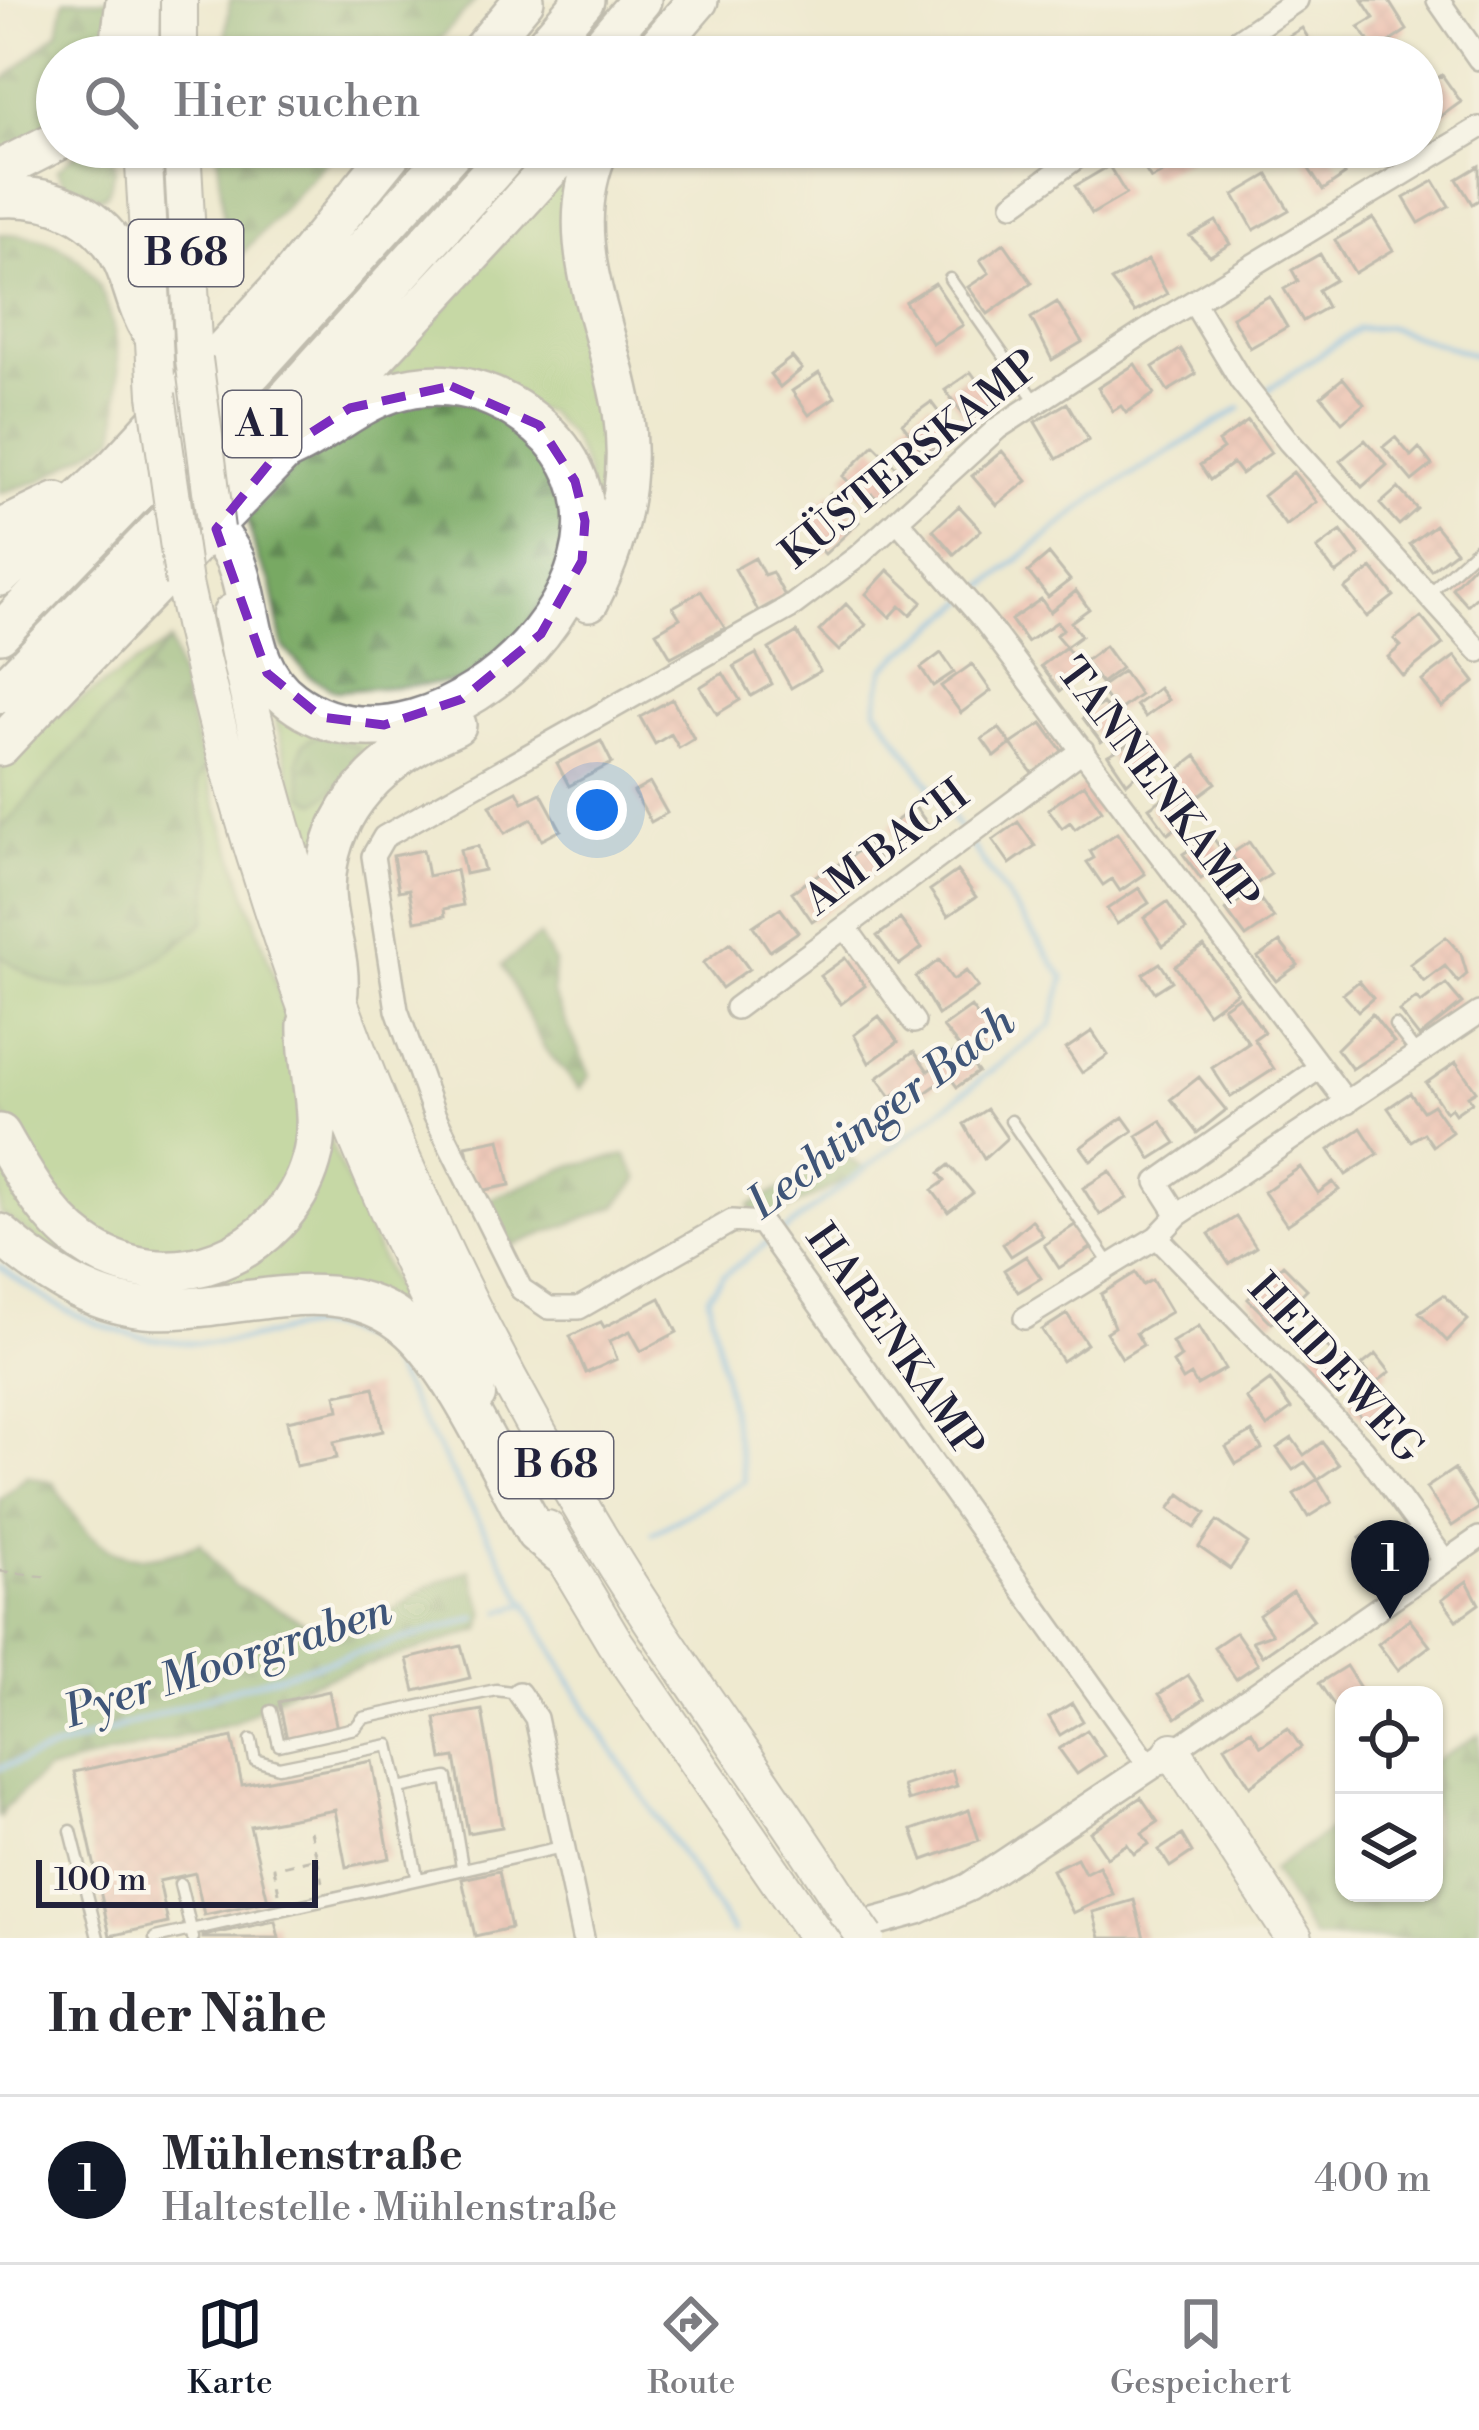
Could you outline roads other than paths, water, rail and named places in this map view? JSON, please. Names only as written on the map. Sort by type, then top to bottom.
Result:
[{"type":"highway","points":[[122,36],[126,0]]},
{"type":"highway","points":[[140,36],[141,0]]},
{"type":"highway","points":[[178,0],[179,36]]},
{"type":"highway","points":[[489,36],[509,0]]},
{"type":"highway","points":[[494,36],[524,0]]},
{"type":"highway","points":[[553,36],[584,0]]},
{"type":"highway","points":[[610,36],[640,0]]},
{"type":"highway","points":[[667,36],[698,0]]},
{"type":"highway","points":[[0,170],[36,152]]},
{"type":"highway","name":"B 68","points":[[143,168],[157,395],[184,583],[251,855],[323,1012],[417,1280],[560,1552],[615,1643],[811,1929]]},
{"type":"highway","name":"B 68","points":[[183,168],[194,359],[217,537],[254,734],[323,1012],[381,1111],[489,1348],[611,1557],[866,1938]]},
{"type":"highway","points":[[0,576],[116,467],[289,279],[379,168]]},
{"type":"highway","name":"A 1","points":[[0,633],[254,370],[436,168]]},
{"type":"highway","name":"A 1","points":[[0,693],[284,401],[495,168]]},
{"type":"highway","points":[[0,746],[276,455],[382,353],[550,168]]},
{"type":"highway","points":[[0,1134],[50,1211],[83,1243],[117,1261],[155,1269],[194,1268],[231,1257],[260,1240],[283,1218],[302,1189],[313,1156],[316,1118],[307,1056],[342,970],[326,890],[331,850],[348,806],[395,756],[472,718],[539,668],[591,598],[612,550],[627,456],[623,415],[583,259],[586,187],[592,168]]},
{"type":"highway","points":[[0,197],[51,200],[82,213],[107,236],[124,264],[134,305],[152,332]]},
{"type":"highway","points":[[217,537],[236,562],[253,643],[267,673],[291,701],[352,726],[385,725],[462,699],[502,673],[567,598],[582,561],[585,521],[575,482],[539,425],[498,399],[451,386],[385,394],[350,408],[303,445],[276,455]]},
{"type":"highway","points":[[0,530],[46,512],[95,473],[116,467]]},
{"type":"highway","points":[[0,1234],[66,1283],[143,1308],[318,1295],[381,1310],[427,1346],[536,1533],[560,1552]]},
{"type":"highway","points":[[1161,1759],[1294,1938]]},
{"type":"street","points":[[1245,36],[1297,0]]},
{"type":"street","points":[[1438,0],[1479,59]]},
{"type":"street","name":"KÜSTERSKAMP","points":[[1443,150],[1479,128]]},
{"type":"street","points":[[1013,204],[1062,168]]},
{"type":"street","name":"KÜSTERSKAMP","points":[[384,837],[789,608],[897,520],[983,441],[1194,303],[1414,168]]},
{"type":"street","points":[[1194,303],[1241,381],[1289,442],[1479,651]]},
{"type":"street","name":"TANNENKAMP","points":[[897,520],[986,623],[1347,1103]]},
{"type":"street","name":"AM BACH","points":[[736,1008],[1083,751]]},
{"type":"street","name":"HARENKAMP","points":[[384,837],[373,856],[397,1010],[434,1114],[521,1289],[549,1308],[579,1308],[731,1221],[761,1223],[1161,1759]]},
{"type":"street","points":[[846,928],[914,1022]]},
{"type":"street","points":[[1025,1318],[1157,1237],[1178,1215],[1479,1013]]},
{"type":"street","points":[[1178,1215],[1157,1182],[1319,1068]]},
{"type":"street","name":"HEIDEWEG","points":[[1157,1237],[1363,1448],[1445,1561]]},
{"type":"street","points":[[811,1929],[918,1910],[969,1887],[1479,1538]]},
{"type":"street","points":[[519,1693],[536,1718],[584,1938]]},
{"type":"lane","points":[[950,279],[1037,403]]},
{"type":"lane","points":[[1430,592],[1479,547]]},
{"type":"lane","points":[[1395,1025],[1418,1055]]},
{"type":"lane","points":[[1011,1121],[1112,1265]]},
{"type":"lane","points":[[271,1711],[279,1745],[356,1728],[364,1718],[496,1690],[519,1693]]},
{"type":"lane","points":[[251,1740],[256,1760],[279,1767],[389,1745],[417,1876]]},
{"type":"lane","points":[[399,1788],[447,1778],[462,1868]]},
{"type":"lane","points":[[71,1831],[98,1938]]},
{"type":"lane","points":[[155,1938],[192,1934],[282,1906],[563,1846]]},
{"type":"lane","points":[[180,1884],[192,1934]]},
{"type":"waterway","name":"Lechtinger Bach","points":[[1263,393],[1358,329],[1388,327],[1479,357]]},
{"type":"waterway","name":"Lechtinger Bach","points":[[778,1236],[1051,1025],[1064,978],[876,708],[884,668],[1094,498],[1240,408]]},
{"type":"waterway","name":"Lechtinger Bach","points":[[653,1533],[745,1481],[708,1296],[723,1276],[767,1243]]},
{"type":"waterway","points":[[0,1266],[80,1317],[138,1336],[200,1343],[322,1327],[382,1350],[592,1719],[733,1932]]},
{"type":"waterway","name":"Pyer Moorgraben","points":[[502,1611],[528,1603]]},
{"type":"waterway","name":"Pyer Moorgraben","points":[[0,1768],[230,1690],[476,1618]]},
{"type":"place","name":"Mühlenstraße","points":[[1390,1619]]}]
